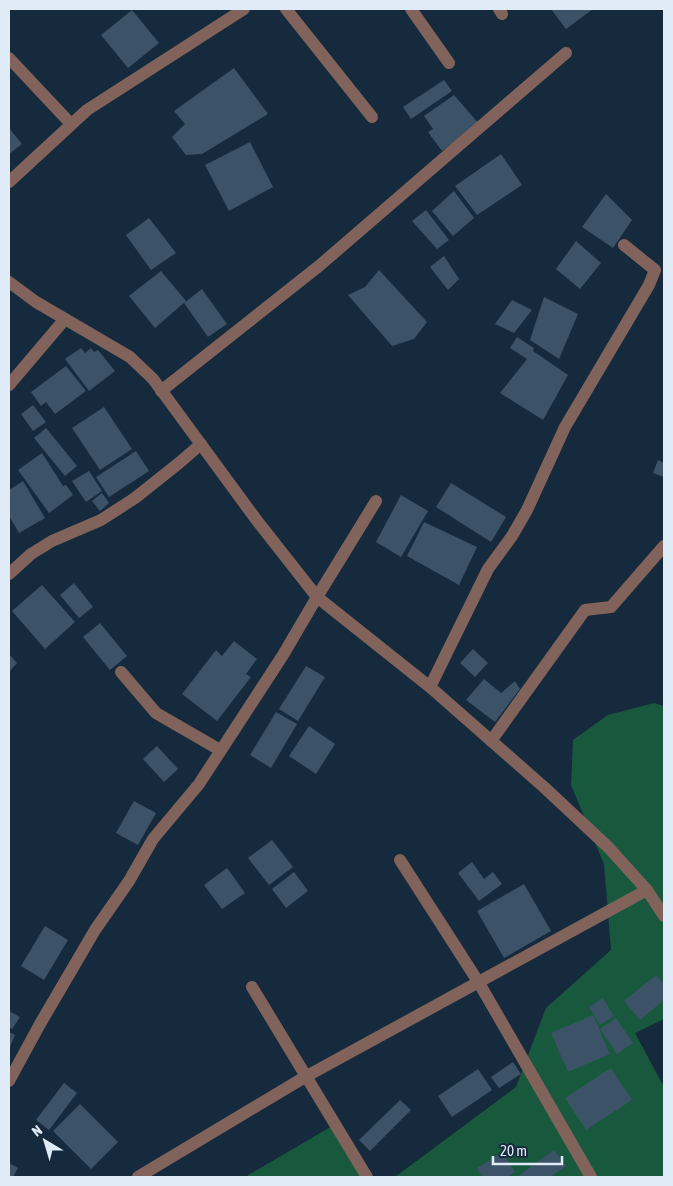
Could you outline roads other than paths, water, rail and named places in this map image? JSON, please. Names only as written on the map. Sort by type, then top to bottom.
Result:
[{"type":"street","points":[[9,182],[87,110],[244,9]]},
{"type":"street","points":[[286,9],[372,117]]},
{"type":"street","points":[[411,9],[449,63]]},
{"type":"street","points":[[161,391],[319,266],[566,53]]},
{"type":"street","points":[[9,58],[71,124]]},
{"type":"street","points":[[430,687],[488,569],[512,536],[527,510],[565,428],[649,285],[655,270],[624,245]]},
{"type":"street","points":[[9,282],[65,320],[130,357],[153,379],[252,515],[317,597],[430,687],[608,847],[648,890],[664,916]]},
{"type":"street","points":[[9,385],[65,320]]},
{"type":"street","points":[[9,574],[31,554],[52,541],[101,520],[135,498],[179,464],[201,444]]},
{"type":"street","points":[[9,1080],[95,930],[153,839],[199,784],[283,655],[376,501]]},
{"type":"street","points":[[491,741],[585,610],[611,607],[664,546]]},
{"type":"street","points":[[121,672],[156,713],[220,750]]},
{"type":"street","points":[[400,860],[479,983],[591,1177]]},
{"type":"street","points":[[138,1177],[305,1078],[648,890]]},
{"type":"street","points":[[252,987],[305,1078],[367,1177]]}]
